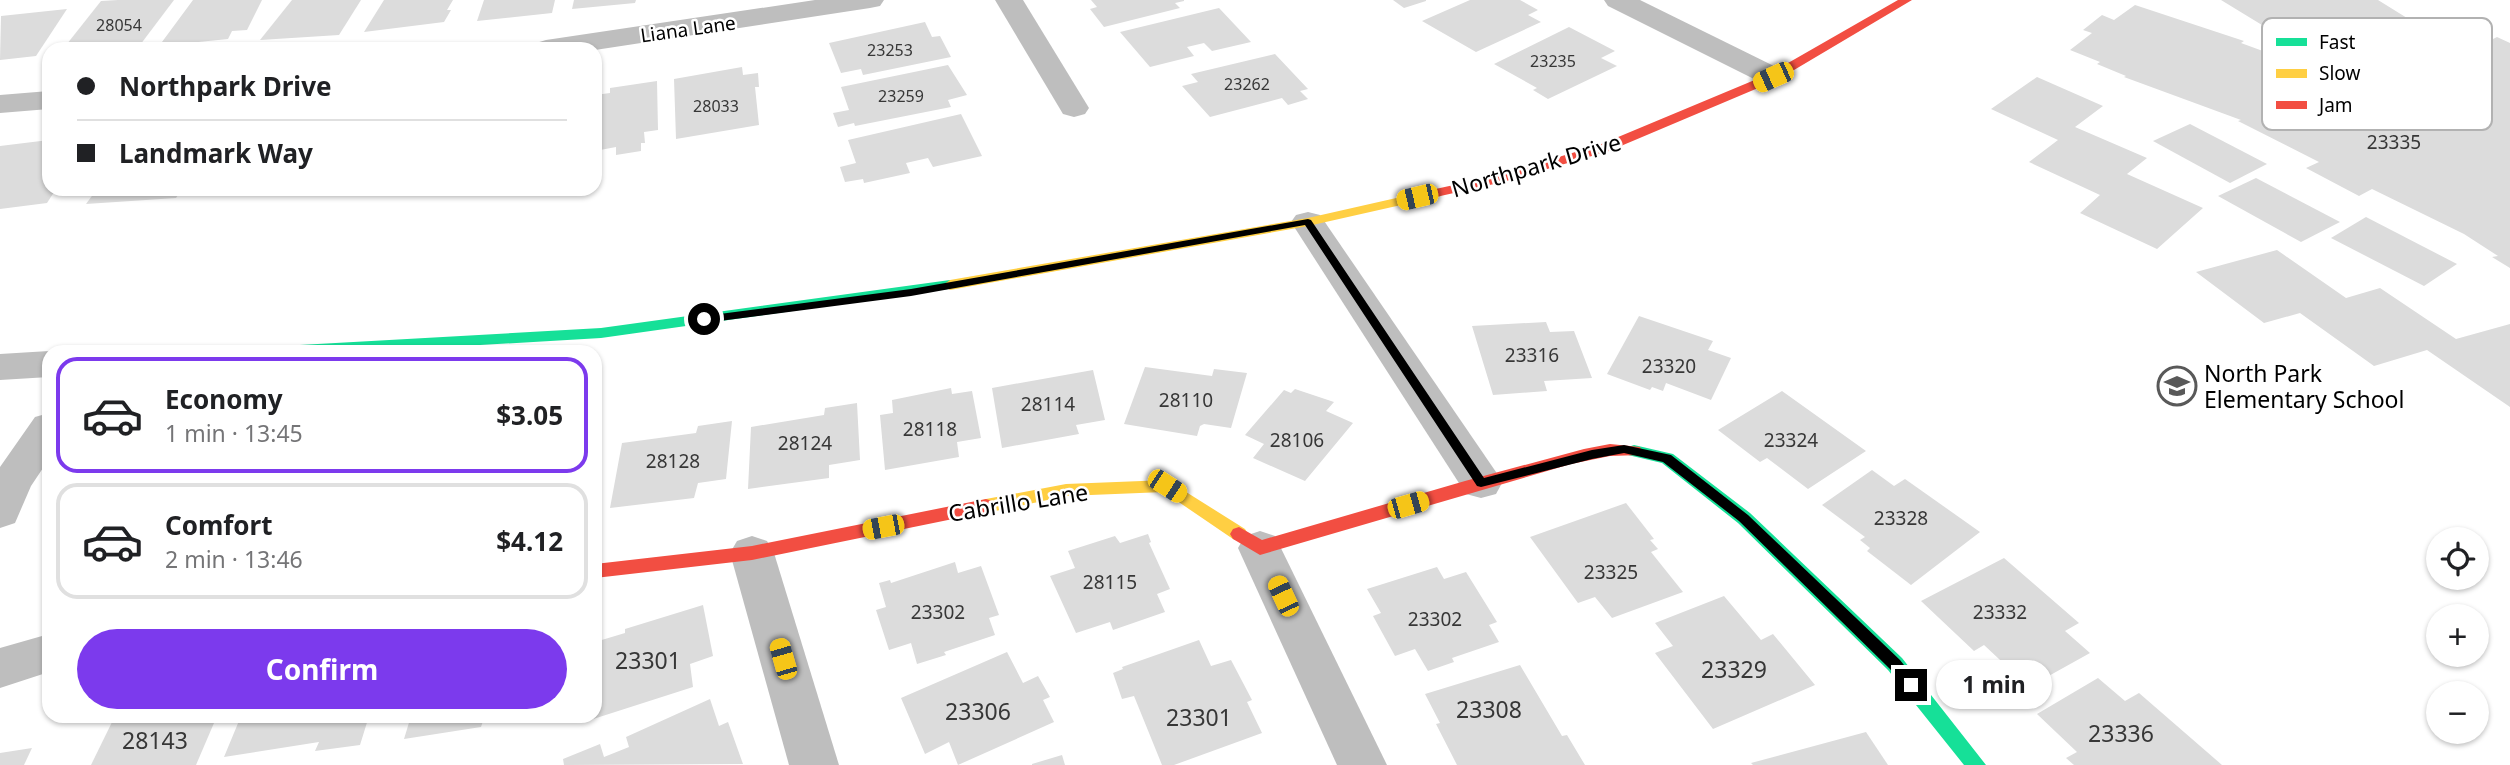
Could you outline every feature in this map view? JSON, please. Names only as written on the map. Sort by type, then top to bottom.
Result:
[{"type":"street","name":"Liana Lane","points":[[592,42],[870,0]]},
{"type":"street","points":[[1009,0],[1074,108]]},
{"type":"street","points":[[1618,0],[1773,77]]},
{"type":"street","name":"Northpark Drive","points":[[388,345],[601,333],[911,292],[1308,222],[1498,179],[1604,148],[1773,77],[1906,0]]},
{"type":"street","points":[[0,104],[42,101]]},
{"type":"street","points":[[1308,222],[1481,483]]},
{"type":"street","points":[[0,367],[42,364]]},
{"type":"street","points":[[0,512],[12,482],[42,437]]},
{"type":"street","points":[[1362,765],[1260,548],[1481,483],[1592,454],[1624,449],[1667,458],[1744,518],[1895,664],[1976,765]]},
{"type":"street","name":"Cabrillo Lane","points":[[602,570],[752,553],[1066,491],[1167,486],[1260,548]]},
{"type":"street","points":[[752,553],[814,765]]},
{"type":"street","points":[[0,668],[42,655]]},
{"type":"building","points":[[174,0],[142,42],[69,42],[101,1]]},
{"type":"building","points":[[193,0],[262,0],[247,30],[232,31],[228,39],[162,42]]},
{"type":"building","points":[[292,0],[361,0],[339,35],[260,40]]},
{"type":"building","points":[[384,0],[453,0],[444,22],[364,32]]},
{"type":"building","points":[[484,0],[555,0],[552,13],[477,21]]},
{"type":"building","points":[[574,0],[636,0],[635,3],[572,9]]},
{"type":"building","points":[[1091,0],[1184,1],[1175,3],[1180,8],[1104,27],[1090,9],[1097,7]]},
{"type":"building","points":[[1393,0],[1426,0],[1426,1],[1404,8]]},
{"type":"building","points":[[1470,0],[1520,0],[1538,10],[1528,15],[1541,22],[1476,52],[1422,21]]},
{"type":"building","points":[[2221,0],[2378,0],[2407,18],[2262,18],[2262,25]]},
{"type":"building","points":[[2135,5],[2244,41],[2241,43],[2262,51],[2262,130],[2492,130],[2492,40],[2497,37],[2510,43],[2510,268],[2492,257],[2498,256],[2464,234],[2372,189],[2359,196],[2306,168],[2319,162],[2238,121],[2241,120],[2124,77],[2126,76],[2097,64],[2100,62],[2070,50],[2092,33],[2083,30],[2102,15],[2114,20]]},
{"type":"building","points":[[1219,8],[1251,42],[1212,51],[1204,43],[1187,47],[1194,56],[1150,67],[1120,32]]},
{"type":"building","points":[[67,9],[45,42],[42,42],[36,56],[0,60],[1,16]]},
{"type":"building","points":[[925,22],[932,37],[940,36],[951,57],[863,75],[861,69],[841,73],[829,43]]},
{"type":"building","points":[[1569,27],[1615,51],[1601,58],[1617,66],[1548,99],[1533,90],[1537,88],[1494,64]]},
{"type":"building","points":[[1275,54],[1308,89],[1300,91],[1308,99],[1288,105],[1282,98],[1210,117],[1182,86],[1198,82],[1191,74]]},
{"type":"building","points":[[948,65],[967,95],[948,100],[951,107],[838,127],[833,113],[849,110],[841,87]]},
{"type":"building","points":[[742,67],[743,75],[758,73],[759,87],[755,87],[759,125],[676,139],[674,79]]},
{"type":"building","points":[[2037,77],[2103,106],[2075,127],[2147,158],[2127,174],[2203,208],[2157,249],[2080,213],[2100,195],[2029,162],[2058,140],[1991,109]]},
{"type":"building","points":[[657,81],[658,130],[644,132],[645,143],[641,143],[641,151],[616,155],[616,147],[602,150],[602,94],[610,93],[610,88]]},
{"type":"building","points":[[961,114],[982,156],[933,167],[928,158],[906,163],[910,173],[864,183],[863,179],[845,182],[840,167],[856,163],[848,140]]},
{"type":"building","points":[[2190,124],[2267,164],[2230,183],[2153,141]]},
{"type":"building","points":[[42,141],[42,196],[52,196],[47,203],[0,209],[0,146]]},
{"type":"building","points":[[2256,178],[2340,222],[2301,242],[2218,196]]},
{"type":"building","points":[[92,196],[177,196],[176,198],[86,204]]},
{"type":"building","points":[[2366,217],[2457,264],[2424,286],[2331,238]]},
{"type":"building","points":[[2277,250],[2346,298],[2380,288],[2456,339],[2510,324],[2510,407],[2427,350],[2374,366],[2300,313],[2264,323],[2196,272]]},
{"type":"building","points":[[1639,316],[1713,341],[1708,350],[1731,358],[1711,400],[1666,383],[1663,391],[1652,387],[1650,390],[1607,374]]},
{"type":"building","points":[[1546,322],[1550,332],[1574,331],[1592,378],[1544,381],[1547,391],[1493,395],[1472,326]]},
{"type":"building","points":[[1145,367],[1212,376],[1214,369],[1247,373],[1231,428],[1204,424],[1200,426],[1197,436],[1124,424]]},
{"type":"building","points":[[1093,370],[1105,420],[1076,425],[1079,434],[1002,448],[992,388]]},
{"type":"building","points":[[951,388],[952,394],[972,391],[981,438],[957,442],[959,457],[885,470],[880,415],[893,413],[892,400]]},
{"type":"building","points":[[1295,389],[1334,402],[1326,411],[1353,423],[1305,481],[1253,458],[1264,444],[1245,435],[1284,390],[1291,393]]},
{"type":"building","points":[[1782,391],[1866,451],[1808,489],[1767,458],[1760,462],[1718,430]]},
{"type":"building","points":[[857,403],[860,460],[829,465],[829,478],[748,489],[751,427],[824,415],[825,408]]},
{"type":"building","points":[[732,421],[726,479],[698,483],[694,498],[610,508],[622,443],[696,433],[698,426]]},
{"type":"building","points":[[1872,470],[1894,486],[1905,479],[1980,532],[1911,585],[1867,551],[1870,548],[1860,540],[1865,537],[1822,505]]},
{"type":"building","points":[[1626,503],[1654,539],[1650,540],[1658,549],[1651,552],[1683,592],[1612,618],[1595,597],[1578,603],[1530,537]]},
{"type":"building","points":[[1148,534],[1149,543],[1170,589],[1157,594],[1165,612],[1113,630],[1110,622],[1076,633],[1050,576],[1075,568],[1068,551],[1115,536],[1120,543]]},
{"type":"building","points":[[2004,558],[2079,623],[2065,631],[2090,653],[2029,687],[1984,645],[1974,651],[1921,601]]},
{"type":"building","points":[[955,562],[958,573],[981,566],[999,615],[989,618],[995,635],[917,664],[911,643],[889,650],[876,610],[886,607],[879,583],[890,580],[891,583]]},
{"type":"building","points":[[1437,567],[1444,579],[1466,572],[1497,622],[1489,625],[1499,642],[1452,658],[1454,662],[1428,671],[1415,649],[1395,656],[1373,616],[1381,613],[1367,589]]},
{"type":"building","points":[[1724,596],[1761,640],[1773,634],[1815,685],[1713,729],[1655,653],[1673,646],[1655,623]]},
{"type":"building","points":[[703,605],[713,656],[690,664],[693,687],[602,716],[602,640],[625,633],[625,629]]},
{"type":"building","points":[[1199,640],[1211,666],[1231,660],[1252,700],[1247,702],[1262,733],[1174,765],[1162,765],[1134,696],[1122,699],[1113,673],[1123,669],[1122,667]]},
{"type":"building","points":[[1007,652],[1023,683],[1038,676],[1050,697],[1043,700],[1054,722],[958,765],[949,742],[925,754],[901,698]]},
{"type":"building","points":[[1520,665],[1562,736],[1567,735],[1585,765],[1457,765],[1436,724],[1440,723],[1425,694]]},
{"type":"building","points":[[2098,678],[2125,701],[2139,693],[2222,765],[2074,765],[2066,758],[2077,752],[2037,714]]},
{"type":"building","points":[[710,699],[719,726],[728,722],[743,764],[564,765],[563,759],[600,744],[604,757],[629,747],[626,737]]},
{"type":"building","points":[[112,723],[214,723],[196,765],[91,765]]},
{"type":"building","points":[[238,723],[367,723],[360,745],[315,751],[319,742],[224,757]]},
{"type":"building","points":[[409,723],[482,723],[481,727],[404,739]]},
{"type":"building","points":[[1866,732],[1888,765],[1751,763]]},
{"type":"building","points":[[32,748],[24,765],[0,765],[0,753]]},
{"type":"building","points":[[1062,755],[1065,765],[1032,765],[1032,764]]},
{"type":"traffic: fast","points":[[388,345],[601,333],[950,285]]},
{"type":"traffic: fast","points":[[1634,451],[1667,458],[1744,518],[1895,664],[1976,765]]},
{"type":"traffic: slow","points":[[950,285],[1308,222],[1436,193]]},
{"type":"traffic: slow","points":[[986,506],[1066,490],[1167,486],[1239,534]]},
{"type":"traffic: jam","points":[[1436,193],[1498,179],[1604,148],[1773,77],[1906,0]]},
{"type":"traffic: jam","points":[[1239,534],[1260,548],[1584,455],[1610,450],[1634,451]]},
{"type":"traffic: jam","points":[[602,570],[752,553],[986,506]]},
{"type":"place","name":"North Park Elementary School","points":[[2177,386]]},
{"type":"route","points":[[704,319],[911,292],[1308,222],[1481,483],[1592,454],[1624,449],[1667,458],[1744,518],[1895,664],[1911,685]]}]
